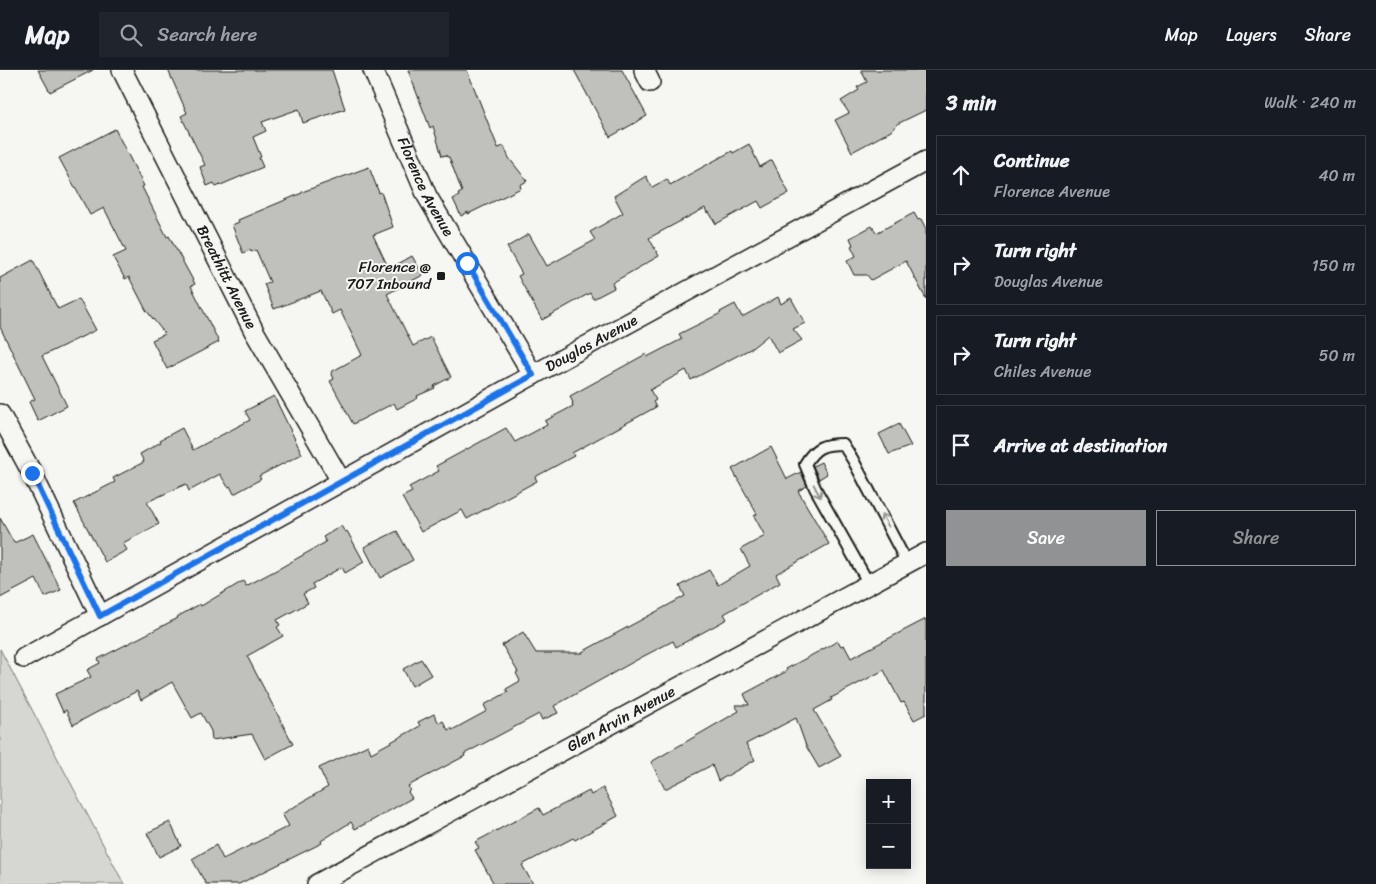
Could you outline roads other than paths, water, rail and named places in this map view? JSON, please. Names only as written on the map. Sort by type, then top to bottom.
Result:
[{"type":"street","name":"Breathitt Avenue","points":[[122,70],[254,331],[341,481]]},
{"type":"street","name":"Florence Avenue","points":[[372,70],[427,196],[533,375]]},
{"type":"street","name":"Douglas Avenue","points":[[24,658],[533,375],[926,161]]},
{"type":"street","points":[[0,414],[32,473],[100,616]]},
{"type":"street","name":"Glen Arvin Avenue","points":[[317,884],[926,553]]},
{"type":"lane","points":[[869,584],[815,488],[805,464],[812,452],[830,444],[843,444],[908,563]]},
{"type":"place","name":"Florence @ 707 Inbound","points":[[441,276]]}]
